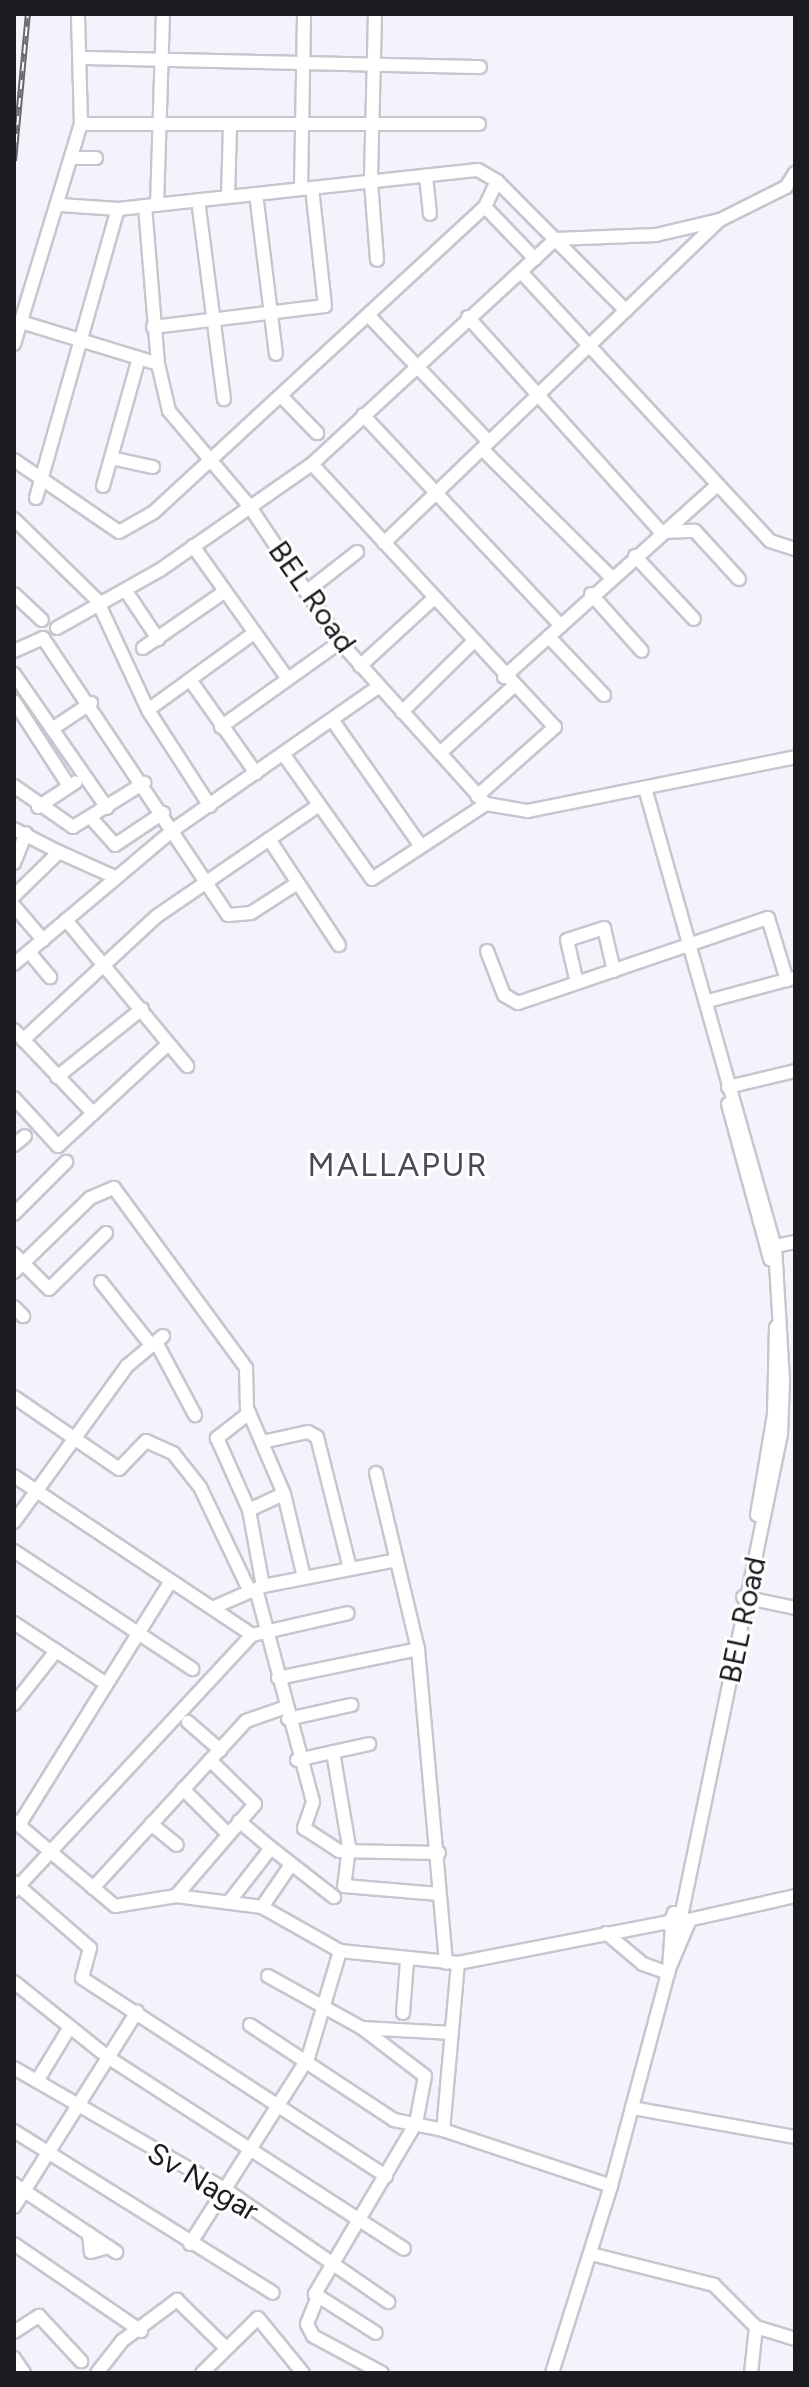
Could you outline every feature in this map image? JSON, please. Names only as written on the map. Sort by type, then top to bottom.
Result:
[{"type":"street","points":[[14,344],[60,205],[81,124],[82,58],[78,14]]},
{"type":"street","name":"BEL Road","points":[[163,14],[159,124],[151,206],[153,327],[169,411],[250,507],[340,642],[482,800]]},
{"type":"street","points":[[153,327],[327,303],[306,189],[302,124],[304,14]]},
{"type":"street","points":[[375,14],[371,182],[377,260]]},
{"type":"street","points":[[82,58],[480,67]]},
{"type":"street","points":[[81,124],[479,124]]},
{"type":"street","points":[[228,197],[230,124]]},
{"type":"street","points":[[72,158],[96,158]]},
{"type":"street","points":[[60,205],[118,209],[478,170],[497,181],[626,311]]},
{"type":"street","points":[[57,628],[97,600],[126,591],[312,464],[556,239],[656,235],[720,220],[786,187],[795,173]]},
{"type":"street","points":[[426,176],[430,214]]},
{"type":"street","points":[[14,460],[44,485],[119,532],[154,512],[485,207],[497,181]]},
{"type":"street","points":[[256,194],[276,354]]},
{"type":"street","points":[[198,200],[211,320],[224,399]]},
{"type":"street","points":[[485,207],[535,259]]},
{"type":"street","points":[[36,498],[44,485],[86,343],[118,209]]},
{"type":"street","points":[[384,543],[720,220]]},
{"type":"street","points":[[522,273],[587,349],[770,541],[795,549]]},
{"type":"street","points":[[368,315],[611,577]]},
{"type":"street","points":[[468,317],[661,532],[695,531]]},
{"type":"street","points":[[21,322],[158,364]]},
{"type":"street","points":[[103,486],[139,358]]},
{"type":"street","points":[[281,396],[317,433]]},
{"type":"street","points":[[363,415],[434,498],[561,626]]},
{"type":"street","points":[[111,458],[153,467]]},
{"type":"street","points":[[284,755],[372,879],[482,800],[555,727],[433,599],[312,464]]},
{"type":"street","points":[[440,753],[591,594],[717,485]]},
{"type":"street","points":[[681,516],[739,579]]},
{"type":"street","points":[[14,519],[97,600],[148,710],[210,806]]},
{"type":"street","points":[[193,546],[287,678]]},
{"type":"street","points":[[306,592],[357,552]]},
{"type":"street","points":[[635,556],[694,619]]},
{"type":"street","points":[[126,591],[158,639]]},
{"type":"street","points":[[143,648],[224,592]]},
{"type":"street","points":[[14,594],[42,620]]},
{"type":"street","points":[[591,594],[642,651]]},
{"type":"street","points":[[360,666],[433,599]]},
{"type":"street","points":[[148,710],[254,633]]},
{"type":"street","points":[[549,637],[604,695]]},
{"type":"street","points":[[14,651],[43,638],[91,703],[233,918],[296,884]]},
{"type":"street","points":[[221,727],[340,642]]},
{"type":"street","points":[[402,712],[473,642]]},
{"type":"street","points":[[14,674],[107,808]]},
{"type":"street","points":[[191,681],[256,773]]},
{"type":"street","points":[[14,964],[173,830],[378,687]]},
{"type":"street","points":[[14,701],[18,717],[69,786]]},
{"type":"street","points":[[52,729],[91,703]]},
{"type":"street","points":[[333,721],[421,846]]},
{"type":"street","points":[[482,800],[528,811],[795,757]]},
{"type":"street","points":[[38,807],[85,775]]},
{"type":"street","points":[[16,788],[68,827],[91,818],[144,783]]},
{"type":"street","name":"BEL Road","points":[[552,2373],[611,2186],[668,1971],[777,1433],[777,1326],[770,1259],[708,1001],[642,789]]},
{"type":"street","points":[[23,1040],[103,964],[207,880],[319,805]]},
{"type":"street","points":[[91,818],[115,845],[163,813]]},
{"type":"street","points":[[14,863],[20,831],[115,877]]},
{"type":"street","points":[[269,839],[339,945]]},
{"type":"street","points":[[14,896],[59,852]]},
{"type":"street","points":[[14,906],[43,940]]},
{"type":"street","points":[[487,951],[504,995],[518,1003],[768,918],[791,979],[708,1001]]},
{"type":"street","points":[[66,920],[187,1066]]},
{"type":"street","points":[[577,983],[567,940],[604,928],[614,971]]},
{"type":"street","name":"BEL Road","points":[[689,944],[775,1246],[770,1259]]},
{"type":"street","points":[[29,952],[50,977]]},
{"type":"street","points":[[57,1077],[142,1009]]},
{"type":"street","points":[[14,1030],[93,1113]]},
{"type":"street","points":[[14,1098],[58,1146],[168,1044]]},
{"type":"street","points":[[728,1087],[795,1071]]},
{"type":"street","points":[[14,1145],[25,1136]]},
{"type":"street","points":[[14,1214],[66,1162]]},
{"type":"street","points":[[106,1233],[49,1289],[17,1263],[90,1198],[114,1188],[246,1368],[249,1413],[284,1494],[304,1577]]},
{"type":"street","points":[[775,1246],[795,1242]]},
{"type":"street","points":[[101,1282],[157,1341],[195,1415]]},
{"type":"street","points":[[14,1522],[74,1435],[157,1341]]},
{"type":"street","points":[[14,1397],[74,1435],[119,1469],[146,1441],[173,1453],[200,1487],[256,1589]]},
{"type":"street","points":[[249,1413],[217,1438],[249,1510],[256,1589],[297,1760],[313,1802],[304,1828],[339,1851],[349,1847],[439,1853]]},
{"type":"street","points":[[262,1442],[308,1432],[317,1437],[350,1568]]},
{"type":"street","points":[[777,1433],[795,1437]]},
{"type":"street","points":[[376,1473],[418,1649],[439,1853],[439,1894],[452,1963],[452,2033],[443,2130]]},
{"type":"street","points":[[14,1476],[252,1635]]},
{"type":"street","points":[[249,1510],[284,1494]]},
{"type":"street","points":[[14,1551],[192,1669]]},
{"type":"street","points":[[212,1608],[256,1589],[397,1560]]},
{"type":"street","points":[[171,1581],[16,1823],[120,1907],[176,1896],[262,1907],[340,1951],[407,1961],[452,1963],[678,1922],[795,1896]]},
{"type":"street","points":[[745,1597],[795,1608]]},
{"type":"street","points":[[348,1613],[252,1635],[15,1886],[90,1948],[82,1978],[386,2176]]},
{"type":"street","points":[[14,1623],[105,1683]]},
{"type":"street","points":[[278,1678],[418,1649]]},
{"type":"street","points":[[14,1704],[56,1651]]},
{"type":"street","points":[[93,1888],[246,1721],[351,1705]]},
{"type":"street","points":[[188,1722],[220,1750]]},
{"type":"street","points":[[297,1760],[369,1744]]},
{"type":"street","points":[[333,1752],[349,1847],[344,1886],[439,1894]]},
{"type":"street","points":[[176,1896],[255,1802],[210,1760]]},
{"type":"street","points":[[183,1789],[227,1833]]},
{"type":"street","points":[[239,1821],[334,1897]]},
{"type":"street","points":[[151,1824],[177,1845]]},
{"type":"street","points":[[229,1902],[271,1848]]},
{"type":"street","points":[[262,1907],[288,1869]]},
{"type":"street","points":[[606,1933],[643,1964],[668,1971]]},
{"type":"street","points":[[190,2244],[308,2058],[325,2014],[340,1951]]},
{"type":"street","points":[[403,2013],[407,1961]]},
{"type":"street","points":[[268,1976],[325,2014],[362,2028],[425,2076],[447,2079]]},
{"type":"street","points":[[14,1982],[109,2058],[248,2151],[404,2249]]},
{"type":"street","points":[[14,2207],[19,2187],[48,2153],[137,2012]]},
{"type":"street","points":[[250,2025],[308,2058],[394,2120],[443,2130],[611,2186]]},
{"type":"street","points":[[37,2081],[70,2027]]},
{"type":"street","points":[[362,2028],[452,2033]]},
{"type":"street","name":"Sv Nagar","points":[[14,2068],[223,2188],[330,2265],[388,2302]]},
{"type":"street","points":[[382,2373],[313,2336],[307,2324],[330,2265],[416,2123],[425,2076]]},
{"type":"street","points":[[632,2108],[795,2137]]},
{"type":"street","points":[[14,2131],[190,2244],[273,2293]]},
{"type":"street","points":[[19,2187],[112,2250]]},
{"type":"street","points":[[14,2244],[141,2331]]},
{"type":"street","points":[[591,2254],[714,2285],[756,2327],[795,2339]]},
{"type":"street","points":[[317,2299],[376,2333]]},
{"type":"street","points":[[97,2373],[122,2341],[141,2331],[177,2300],[226,2348]]},
{"type":"street","points":[[14,2332],[39,2316],[81,2361]]},
{"type":"street","points":[[202,2373],[258,2318],[303,2373]]},
{"type":"street","points":[[751,2373],[756,2327]]},
{"type":"street","points":[[14,2358],[24,2373]]},
{"type":"railway","points":[[14,161],[28,14]]},
{"type":"district","name":"MALLAPUR","points":[[398,1165]]}]
